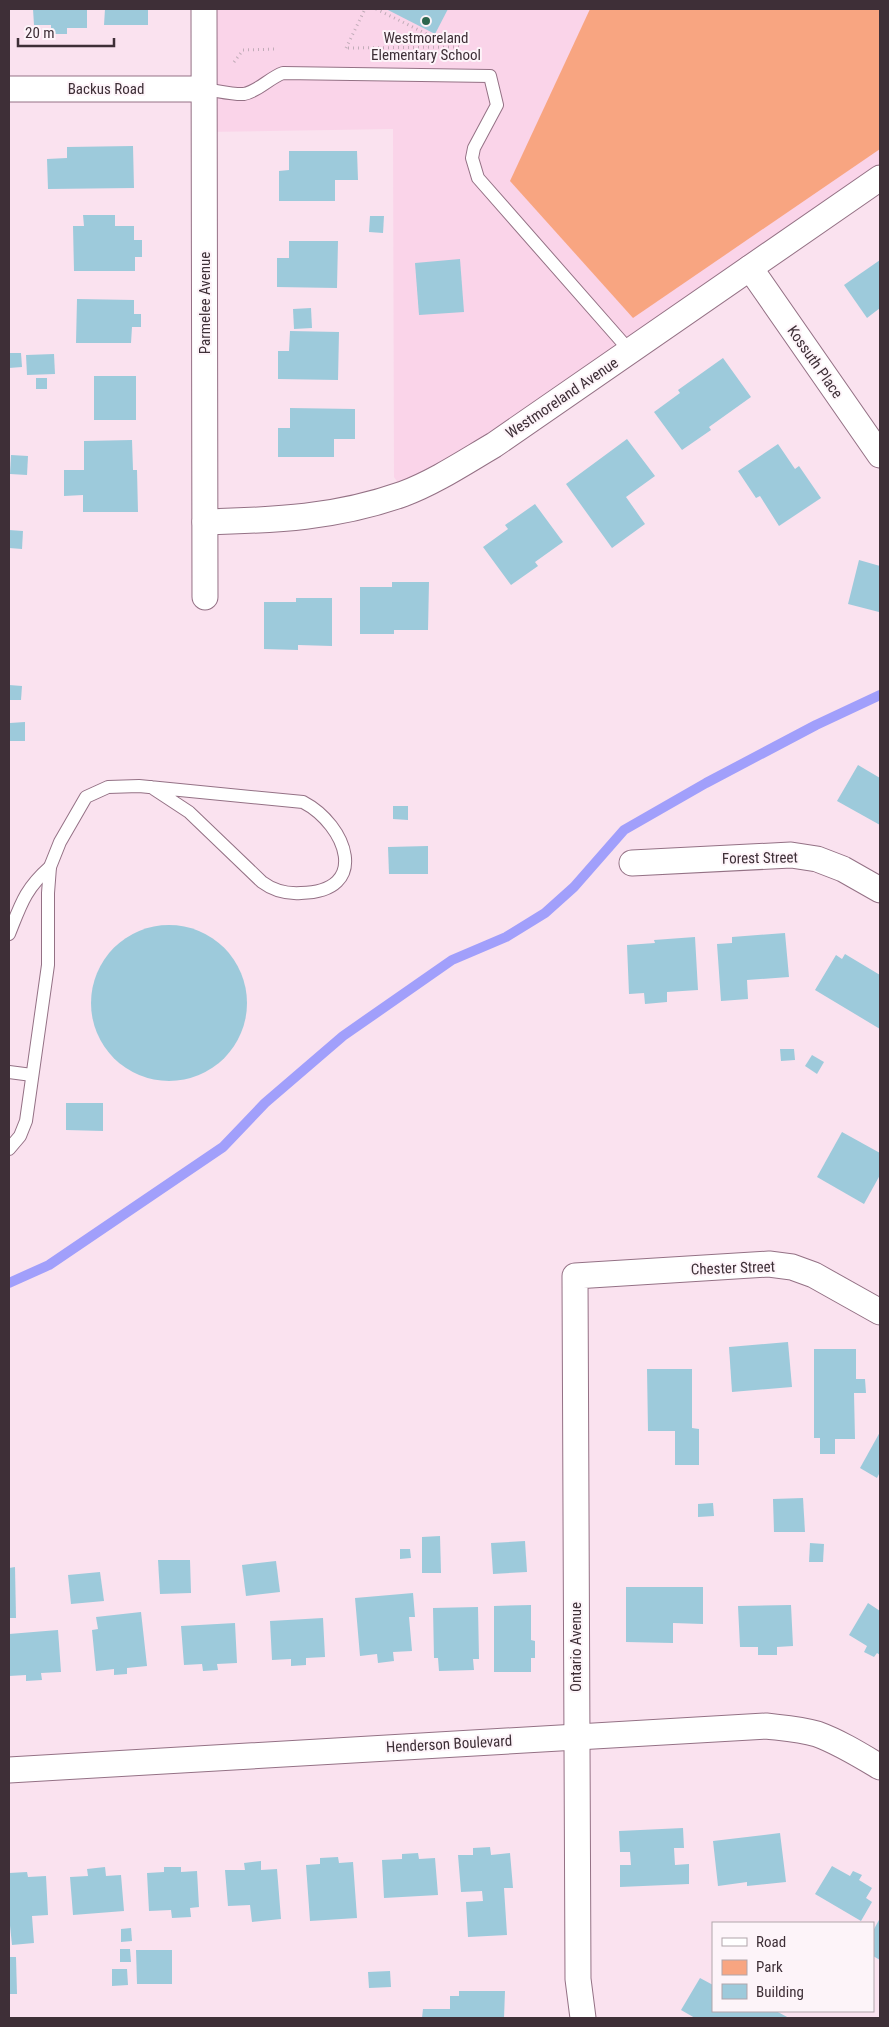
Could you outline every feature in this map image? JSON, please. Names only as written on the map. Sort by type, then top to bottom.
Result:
[{"type":"street","name":"Parmelee Avenue","points":[[204,9],[206,597]]},
{"type":"street","name":"Backus Road","points":[[9,89],[204,89]]},
{"type":"street","name":"Westmoreland Avenue","points":[[205,522],[262,521],[314,517],[359,508],[405,493],[450,471],[494,445],[880,178]]},
{"type":"street","name":"Kossuth Place","points":[[750,268],[880,455]]},
{"type":"street","name":"Forest Street","points":[[632,863],[791,855],[817,859],[843,869],[880,890]]},
{"type":"street","name":"Chester Street","points":[[575,1276],[769,1264],[792,1267],[814,1276],[880,1312]]},
{"type":"street","name":"Ontario Avenue","points":[[575,1276],[578,1979],[583,2018]]},
{"type":"street","name":"Henderson Boulevard","points":[[9,1770],[766,1726],[792,1728],[816,1734],[880,1767]]},
{"type":"lane","points":[[204,89],[243,94],[274,76],[283,73],[490,76],[497,105],[474,148],[472,158],[478,178],[630,351]]},
{"type":"lane","points":[[9,1149],[20,1136],[26,1121],[48,965],[50,867],[60,842],[86,797],[108,787],[123,786],[151,787],[303,802],[321,813],[332,825],[340,839],[345,854],[341,874],[334,885],[321,891],[295,893],[272,889],[262,882],[189,812],[151,787]]},
{"type":"lane","points":[[9,934],[18,909],[34,881],[50,867]]},
{"type":"lane","points":[[9,1072],[32,1075]]},
{"type":"path","points":[[346,48],[365,9]]},
{"type":"path","points":[[376,9],[433,37],[427,47]]},
{"type":"shaded area","points":[[204,9],[880,9],[880,178],[405,493],[394,477],[393,129],[204,132]]},
{"type":"green space","points":[[590,9],[880,9],[880,149],[633,318],[510,181]]},
{"type":"building","points":[[33,9],[87,9],[87,28],[67,28],[67,34],[51,34],[51,25],[34,25]]},
{"type":"building","points":[[105,9],[148,9],[148,25],[104,25]]},
{"type":"building","name":"Westmoreland Elementary School","points":[[386,9],[448,9],[435,34]]},
{"type":"building","points":[[133,146],[134,188],[48,189],[47,159],[67,158],[67,147]]},
{"type":"building","points":[[289,151],[357,151],[358,180],[335,180],[335,201],[279,201],[279,171],[289,170]]},
{"type":"building","points":[[83,215],[115,215],[115,226],[134,226],[134,240],[142,240],[142,257],[135,257],[135,271],[74,271],[73,226],[84,226]]},
{"type":"building","points":[[370,216],[384,216],[383,233],[369,232]]},
{"type":"building","points":[[289,241],[338,241],[337,288],[277,287],[277,258],[289,258]]},
{"type":"building","points":[[460,259],[464,312],[419,315],[415,263]]},
{"type":"building","points":[[880,260],[880,308],[867,318],[844,285]]},
{"type":"building","points":[[77,299],[134,300],[134,314],[141,314],[141,327],[132,327],[131,343],[76,343]]},
{"type":"building","points":[[311,308],[312,328],[294,329],[293,309]]},
{"type":"building","points":[[290,331],[339,332],[338,380],[278,379],[278,351],[289,351]]},
{"type":"building","points":[[9,353],[21,353],[22,367],[9,368]]},
{"type":"building","points":[[54,354],[55,374],[27,375],[26,355]]},
{"type":"building","points":[[723,358],[751,397],[709,427],[711,430],[682,450],[654,412],[680,393],[678,390]]},
{"type":"building","points":[[94,376],[136,376],[136,420],[94,420]]},
{"type":"building","points":[[36,378],[47,378],[47,389],[36,389]]},
{"type":"building","points":[[290,408],[355,409],[355,439],[334,439],[334,457],[278,457],[278,428],[290,428]]},
{"type":"building","points":[[627,439],[655,476],[626,497],[645,524],[612,548],[566,484]]},
{"type":"building","points":[[132,440],[133,470],[137,470],[138,512],[83,512],[83,495],[64,496],[64,470],[84,470],[84,441]]},
{"type":"building","points":[[778,444],[795,469],[799,466],[821,498],[779,526],[760,496],[756,498],[738,471]]},
{"type":"building","points":[[11,455],[28,456],[27,475],[10,474]]},
{"type":"building","points":[[535,504],[563,542],[535,562],[538,566],[511,585],[483,547],[508,529],[505,525]]},
{"type":"building","points":[[9,530],[23,531],[22,549],[9,548]]},
{"type":"building","points":[[859,560],[880,566],[879,612],[848,604]]},
{"type":"building","points":[[392,582],[429,582],[428,630],[394,630],[394,634],[360,634],[360,587],[392,587]]},
{"type":"building","points":[[296,598],[332,598],[332,646],[298,645],[298,650],[264,649],[264,602],[296,602]]},
{"type":"building","points":[[9,685],[22,686],[21,700],[9,700]]},
{"type":"building","points":[[25,722],[25,741],[10,741],[10,723]]},
{"type":"building","points":[[858,765],[880,778],[880,825],[837,801]]},
{"type":"building","points":[[393,806],[408,806],[408,820],[393,819]]},
{"type":"building","points":[[428,846],[428,874],[389,874],[388,847]]},
{"type":"building","points":[[169,925],[199,931],[224,948],[241,973],[247,1003],[241,1033],[224,1058],[199,1075],[169,1081],[139,1075],[114,1058],[97,1033],[91,1003],[97,973],[114,948],[139,931]]},
{"type":"building","points":[[785,933],[789,977],[747,980],[748,999],[721,1001],[717,944],[732,943],[732,937]]},
{"type":"building","points":[[695,937],[698,990],[667,992],[667,1002],[645,1004],[644,993],[629,994],[627,945],[655,943],[654,940]]},
{"type":"building","points":[[845,954],[880,975],[880,1029],[815,990],[836,955],[842,959]]},
{"type":"building","points":[[780,1049],[794,1049],[795,1060],[781,1061]]},
{"type":"building","points":[[812,1055],[824,1062],[817,1074],[805,1066]]},
{"type":"building","points":[[66,1103],[103,1103],[103,1131],[66,1130]]},
{"type":"building","points":[[842,1132],[880,1153],[880,1175],[864,1204],[817,1177]]},
{"type":"building","points":[[788,1342],[792,1387],[732,1392],[729,1347]]},
{"type":"building","points":[[814,1349],[856,1349],[856,1379],[865,1379],[866,1393],[854,1393],[855,1439],[835,1439],[835,1454],[820,1454],[820,1438],[814,1438]]},
{"type":"building","points":[[647,1369],[692,1369],[692,1428],[699,1429],[699,1465],[675,1465],[675,1431],[648,1431]]},
{"type":"building","points":[[880,1432],[880,1472],[877,1478],[860,1468]]},
{"type":"building","points":[[803,1498],[805,1532],[774,1532],[773,1499]]},
{"type":"building","points":[[713,1503],[714,1516],[698,1517],[698,1504]]},
{"type":"building","points":[[440,1536],[441,1573],[422,1573],[422,1537]]},
{"type":"building","points":[[525,1541],[527,1572],[493,1574],[491,1543]]},
{"type":"building","points":[[810,1543],[824,1544],[823,1562],[809,1562]]},
{"type":"building","points":[[400,1549],[410,1549],[411,1558],[400,1559]]},
{"type":"building","points":[[158,1560],[190,1560],[191,1593],[160,1594]]},
{"type":"building","points":[[276,1561],[280,1592],[246,1596],[242,1565]]},
{"type":"building","points":[[15,1567],[16,1618],[9,1618],[9,1568]]},
{"type":"building","points":[[100,1572],[104,1601],[71,1604],[68,1575]]},
{"type":"building","points":[[626,1587],[703,1587],[703,1624],[673,1623],[673,1643],[626,1642]]},
{"type":"building","points":[[413,1593],[415,1617],[409,1617],[412,1651],[393,1652],[394,1661],[378,1663],[377,1654],[360,1656],[355,1598]]},
{"type":"building","points":[[868,1603],[880,1611],[880,1655],[877,1653],[874,1657],[864,1652],[867,1646],[849,1635]]},
{"type":"building","points":[[531,1605],[531,1640],[535,1641],[535,1658],[531,1658],[531,1672],[494,1672],[494,1606]]},
{"type":"building","points":[[791,1605],[793,1646],[777,1647],[777,1655],[758,1655],[758,1647],[740,1647],[738,1606]]},
{"type":"building","points":[[478,1607],[479,1659],[473,1659],[474,1670],[439,1671],[438,1658],[434,1658],[433,1608]]},
{"type":"building","points":[[141,1612],[147,1666],[127,1668],[127,1674],[114,1675],[114,1669],[96,1671],[92,1630],[98,1629],[96,1617]]},
{"type":"building","points":[[323,1618],[325,1657],[306,1658],[306,1665],[291,1666],[291,1659],[272,1660],[270,1621]]},
{"type":"building","points":[[235,1623],[237,1663],[217,1664],[218,1670],[203,1671],[202,1664],[184,1665],[181,1626]]},
{"type":"building","points":[[58,1630],[61,1672],[41,1673],[42,1680],[26,1681],[26,1675],[9,1676],[9,1634]]},
{"type":"building","points":[[683,1828],[684,1848],[674,1848],[675,1865],[689,1864],[689,1884],[620,1887],[620,1865],[631,1865],[630,1852],[620,1852],[619,1831]]},
{"type":"building","points":[[780,1833],[786,1882],[747,1886],[747,1882],[718,1886],[713,1841]]},
{"type":"building","points":[[490,1847],[491,1855],[510,1853],[513,1888],[504,1888],[507,1935],[468,1937],[466,1902],[483,1901],[482,1891],[461,1892],[458,1855],[473,1855],[473,1848]]},
{"type":"building","points":[[418,1853],[419,1859],[435,1858],[438,1895],[384,1898],[382,1860],[402,1859],[402,1854]]},
{"type":"building","points":[[338,1857],[339,1863],[353,1862],[357,1918],[310,1921],[306,1865],[320,1864],[320,1858]]},
{"type":"building","points":[[261,1861],[261,1870],[277,1869],[281,1919],[252,1922],[250,1905],[228,1906],[225,1870],[245,1870],[244,1863]]},
{"type":"building","points":[[832,1866],[850,1876],[853,1871],[862,1875],[859,1880],[872,1888],[866,1898],[872,1902],[861,1921],[815,1894]]},
{"type":"building","points":[[105,1867],[106,1876],[121,1875],[124,1911],[73,1915],[70,1877],[88,1876],[87,1869]]},
{"type":"building","points":[[164,1867],[181,1867],[181,1872],[197,1871],[199,1907],[190,1908],[191,1917],[172,1918],[171,1910],[149,1911],[147,1873],[164,1872]]},
{"type":"building","points":[[27,1872],[28,1877],[46,1876],[48,1915],[32,1916],[34,1943],[12,1945],[9,1916],[9,1873]]},
{"type":"building","points":[[880,1918],[880,1960],[874,1957],[874,1929]]},
{"type":"building","points":[[131,1928],[132,1941],[121,1942],[121,1929]]},
{"type":"building","points":[[120,1949],[130,1949],[131,1962],[120,1962]]},
{"type":"building","points":[[136,1950],[172,1950],[172,1984],[137,1984]]},
{"type":"building","points":[[9,1957],[16,1957],[17,1994],[9,1994]]},
{"type":"building","points":[[112,1969],[127,1969],[128,1985],[112,1986]]},
{"type":"building","points":[[390,1971],[391,1987],[369,1988],[368,1972]]},
{"type":"building","points":[[700,1978],[712,1984],[712,2012],[778,2012],[789,2018],[695,2018],[681,2010]]},
{"type":"building","points":[[459,1991],[505,1991],[504,2018],[422,2018],[423,2009],[450,2009],[450,1996],[459,1996]]},
{"type":"waterway","points":[[9,1283],[49,1265],[223,1147],[265,1103],[343,1036],[452,960],[506,937],[545,913],[574,887],[624,830],[706,783],[816,725],[880,695]]},
{"type":"place","name":"Westmoreland Elementary School","points":[[426,21]]}]
